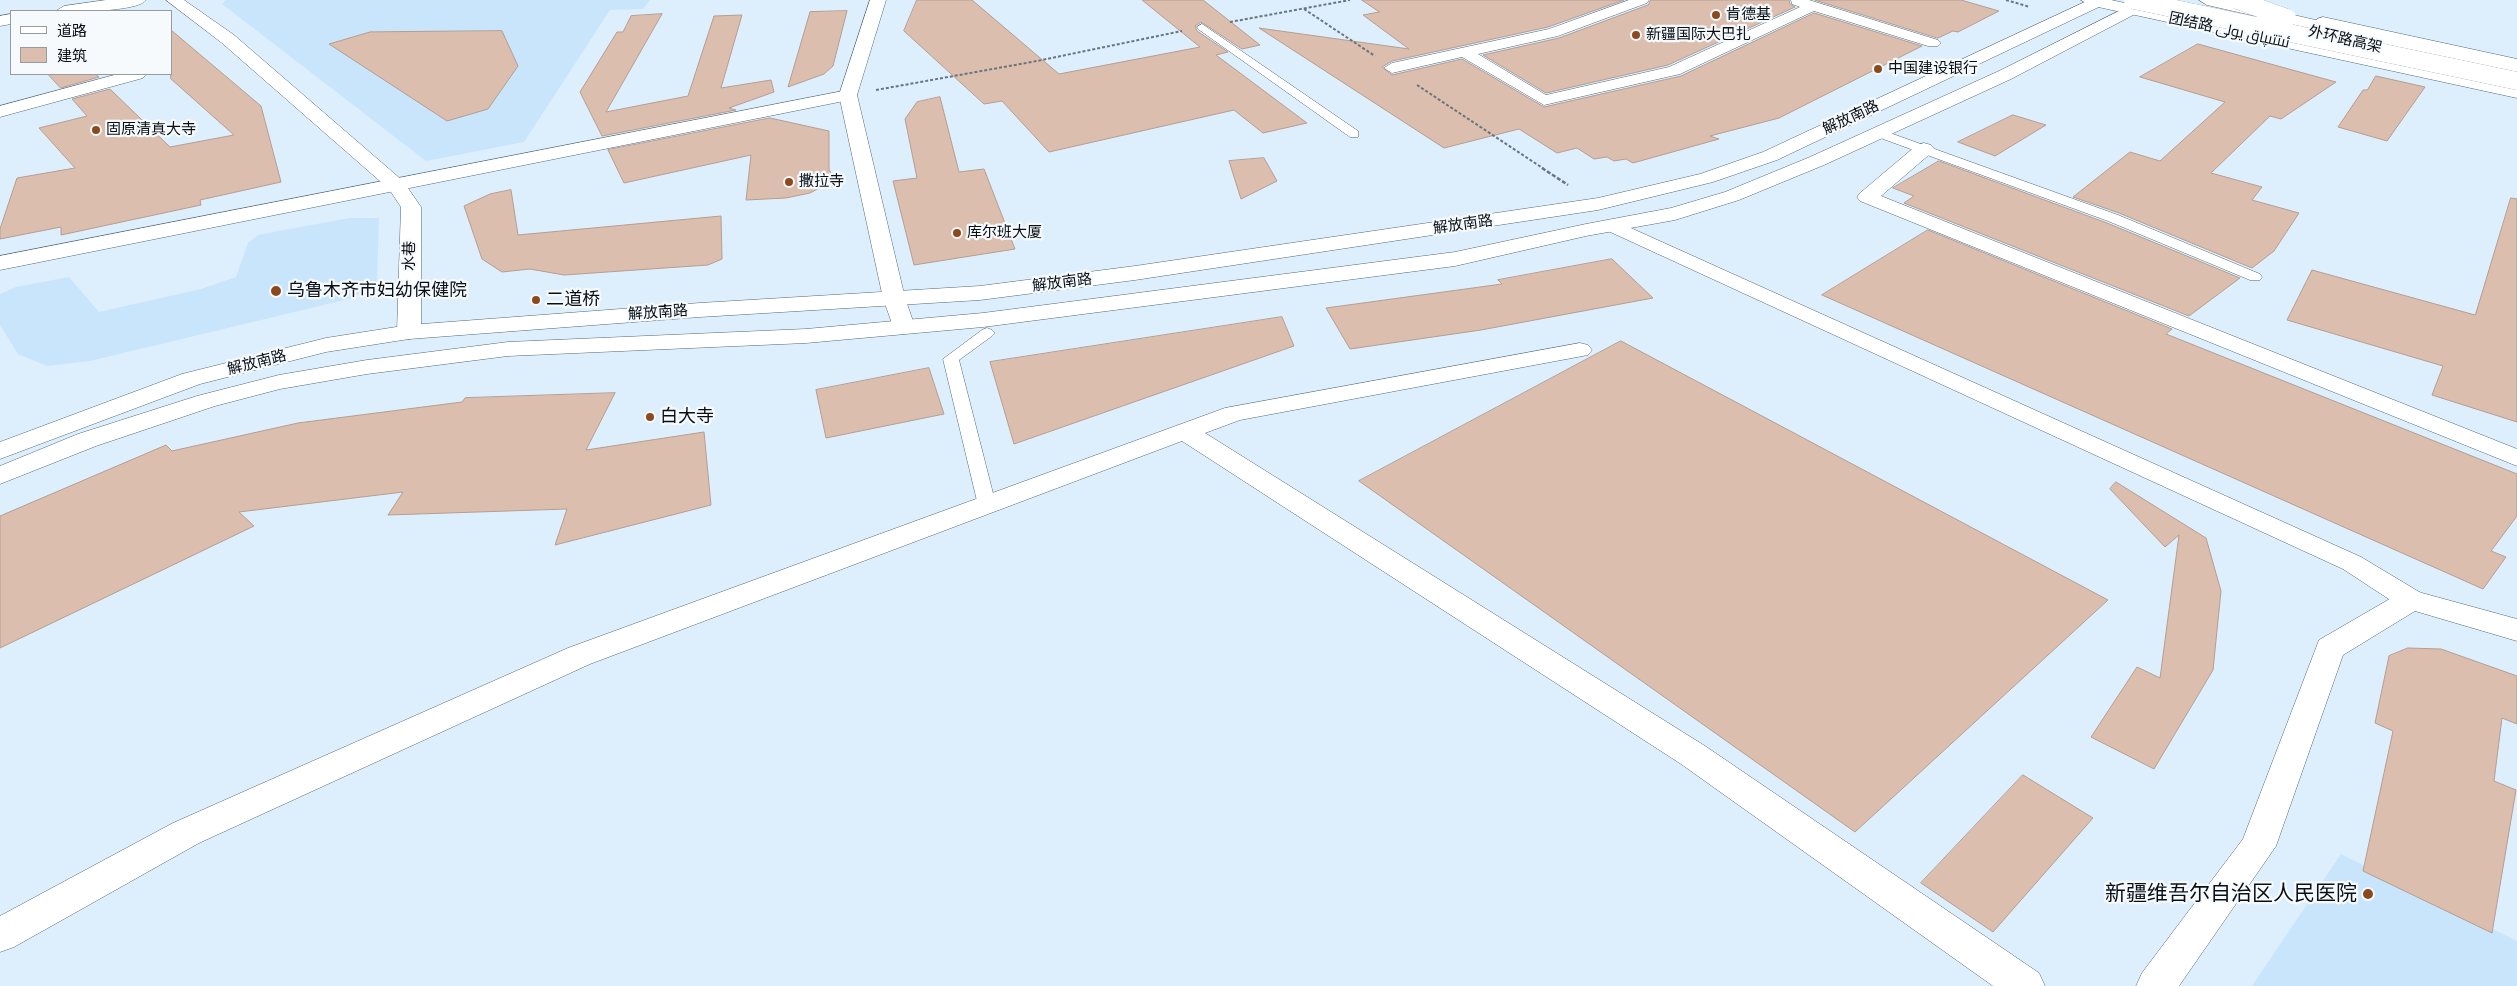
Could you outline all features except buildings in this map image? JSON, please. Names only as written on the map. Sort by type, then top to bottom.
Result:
[{"type":"main road","points":[[80,10],[138,0]]},
{"type":"main road","name":"水巷","points":[[174,0],[228,39],[396,185],[411,207],[409,332]]},
{"type":"main road","points":[[878,0],[848,95],[894,298],[903,327]]},
{"type":"main road","name":"外环路高架","points":[[2174,0],[2517,81]]},
{"type":"main road","name":"外环路高架","points":[[2208,0],[2517,71]]},
{"type":"main road","name":"团结路 ئىتتىپاق يولى","points":[[2222,0],[2517,64]]},
{"type":"main road","points":[[2237,0],[2286,18],[2327,28]]},
{"type":"main road","name":"团结路 ئىتتىپاق يولى","points":[[2095,1],[2137,3],[2517,93]]},
{"type":"main road","name":"解放南路","points":[[0,452],[72,422],[191,379],[326,346],[409,332],[700,310],[980,293],[1135,274],[1598,204],[1706,178],[1770,156],[2095,1]]},
{"type":"main road","points":[[0,476],[87,440],[206,400],[279,382],[508,349],[806,336],[983,320],[1456,259],[1675,214],[1732,196],[1878,133],[2005,75],[2137,3],[2517,81]]},
{"type":"main road","points":[[0,112],[133,75]]},
{"type":"main road","points":[[0,263],[848,95]]},
{"type":"main road","points":[[1924,149],[1867,197],[1919,220],[2517,458]]},
{"type":"main road","points":[[0,935],[186,833],[579,656],[1234,413],[1580,350]]},
{"type":"main road","points":[[1185,432],[1693,755],[2025,986]]},
{"type":"main road","points":[[2156,986],[2258,846],[2330,648],[2411,600],[2517,630]]},
{"type":"street","points":[[1392,68],[1553,33],[1642,0]]},
{"type":"street","points":[[1795,0],[1932,43]]},
{"type":"street","points":[[1464,52],[1544,100],[1674,71],[1813,6]]},
{"type":"street","points":[[1613,226],[2352,563],[2411,600]]},
{"type":"lane","points":[[1202,27],[1354,134]]},
{"type":"lane","points":[[1878,133],[2113,218],[2255,277]]},
{"type":"lane","points":[[987,333],[951,359],[987,505]]},
{"type":"path","points":[[848,95],[1037,61],[1202,27],[1350,0]]},
{"type":"path","points":[[2006,0],[2030,8]]},
{"type":"path","points":[[1304,9],[1598,204]]},
{"type":"shaded area","points":[[226,0],[650,0],[643,9],[610,10],[524,142],[426,161],[222,4]]},
{"type":"shaded area","name":"乌鲁木齐市妇幼保健院","points":[[349,218],[379,218],[377,281],[353,298],[90,361],[47,366],[18,354],[0,325],[0,294],[16,287],[69,277],[99,312],[201,289],[236,277],[248,243],[258,235]]},
{"type":"shaded area","name":"新疆维吾尔自治区人民医院","points":[[2341,854],[2517,941],[2517,986],[2252,986]]},
{"type":"place","name":"肯德基","points":[[1716,15]]},
{"type":"place","name":"新疆国际大巴扎","points":[[1636,35]]},
{"type":"place","name":"中国建设银行","points":[[1878,69]]},
{"type":"place","name":"固原清真大寺","points":[[96,130]]},
{"type":"place","name":"撒拉寺","points":[[789,182]]},
{"type":"place","name":"库尔班大厦","points":[[957,233]]},
{"type":"place","name":"乌鲁木齐市妇幼保健院","points":[[276,291]]},
{"type":"place","name":"二道桥","points":[[536,300]]},
{"type":"place","name":"白大寺","points":[[650,417]]},
{"type":"place","name":"新疆维吾尔自治区人民医院","points":[[2368,894]]}]
